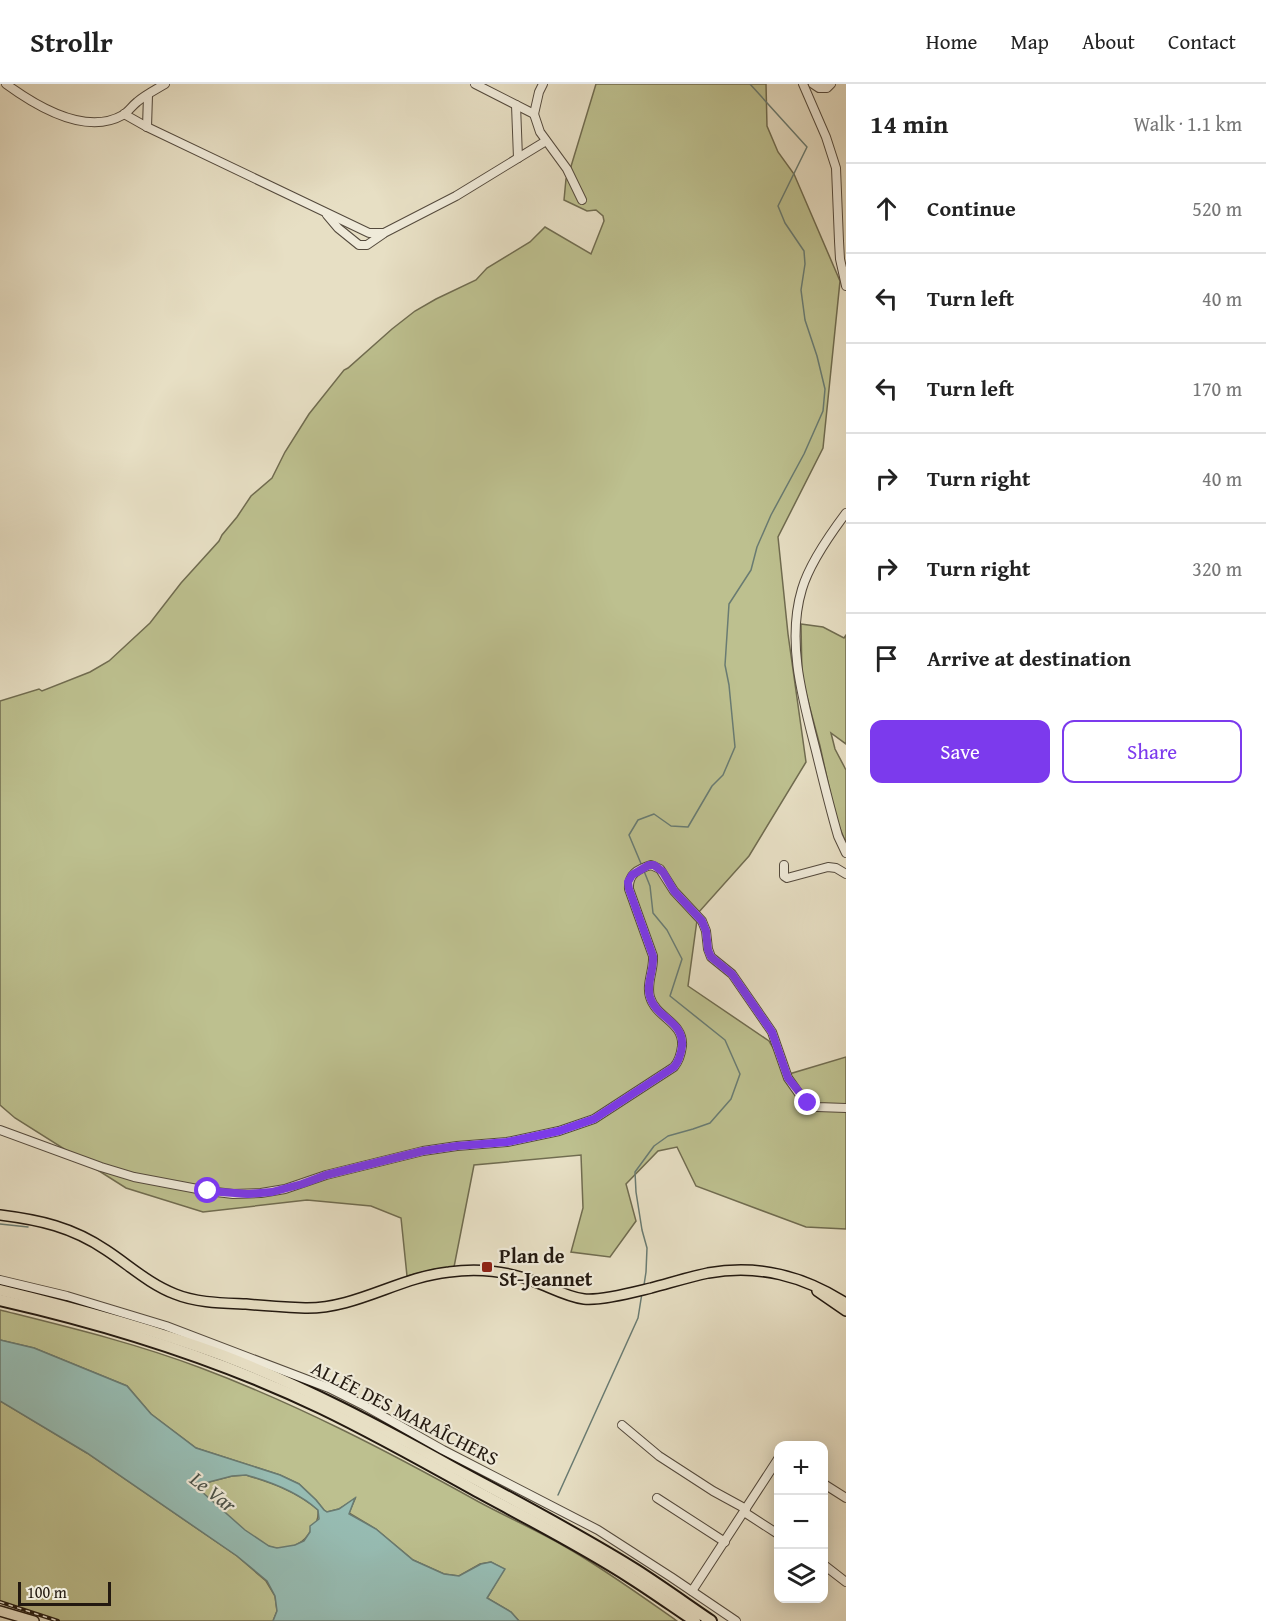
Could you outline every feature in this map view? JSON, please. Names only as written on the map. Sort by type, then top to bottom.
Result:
[{"type":"highway","points":[[0,1290],[108,1317],[175,1338],[234,1360],[321,1398],[568,1530],[636,1571],[711,1621]]},
{"type":"highway","points":[[0,1300],[60,1314],[149,1340],[221,1365],[319,1407],[565,1538],[631,1578],[695,1621]]},
{"type":"main road","points":[[0,1215],[40,1221],[64,1228],[100,1246],[159,1287],[196,1300],[322,1308],[354,1301],[415,1278],[469,1270],[516,1275],[584,1299],[604,1298],[709,1273],[736,1270],[786,1275],[823,1289],[846,1303]]},
{"type":"main road","points":[[800,1280],[846,1311]]},
{"type":"main road","points":[[0,1611],[34,1621]]},
{"type":"street","points":[[6,84],[46,109],[76,120],[93,123],[110,120],[124,114],[136,102],[165,84]]},
{"type":"street","points":[[475,84],[534,114]]},
{"type":"street","points":[[543,84],[534,114],[540,132],[567,169],[582,200]]},
{"type":"street","points":[[803,84],[826,136],[836,168],[838,241],[846,286]]},
{"type":"street","points":[[813,84],[819,88],[827,88],[831,84]]},
{"type":"street","points":[[147,127],[148,95]]},
{"type":"street","points":[[516,105],[518,158]]},
{"type":"street","points":[[124,114],[369,233],[384,233]]},
{"type":"street","points":[[324,212],[338,228],[360,245],[367,245],[384,233],[456,196],[546,141]]},
{"type":"street","points":[[846,513],[810,568],[802,587],[796,616],[796,645],[801,691],[837,836],[846,853]]},
{"type":"street","points":[[0,1131],[134,1177],[208,1191],[248,1194],[285,1189],[326,1175],[423,1151],[507,1142],[559,1131],[585,1122],[674,1067],[681,1054],[682,1040],[679,1029],[658,1011],[649,996],[648,986],[653,967],[653,956],[628,882],[632,875],[649,865],[660,869],[674,891],[702,921],[711,957],[732,974],[772,1032],[788,1078],[800,1095],[808,1103],[817,1107],[846,1108]]},
{"type":"street","points":[[784,865],[783,873],[787,878],[828,867],[836,868],[846,874]]},
{"type":"street","name":"ALLÉE DES MARAÎCHERS","points":[[0,1280],[67,1296],[166,1326],[329,1388],[442,1450],[598,1530],[736,1621]]},
{"type":"street","points":[[622,1425],[659,1456],[774,1531]]},
{"type":"street","points":[[692,1591],[774,1465]]},
{"type":"street","points":[[828,1487],[846,1498]]},
{"type":"street","points":[[657,1498],[725,1542]]},
{"type":"street","points":[[828,1567],[846,1582]]},
{"type":"green space","points":[[596,84],[766,84],[767,126],[778,152],[794,174],[840,281],[823,448],[778,537],[788,634],[806,762],[749,856],[698,913],[688,986],[769,1041],[789,1074],[846,1057],[846,1229],[806,1227],[696,1186],[677,1147],[658,1151],[626,1184],[636,1221],[610,1257],[571,1252],[583,1208],[581,1155],[474,1165],[454,1267],[407,1276],[401,1218],[371,1206],[307,1200],[203,1212],[126,1188],[15,1118],[0,1105],[0,701],[39,689],[42,691],[90,672],[109,661],[150,623],[181,583],[219,541],[251,496],[272,478],[309,414],[344,370],[415,311],[476,280],[487,268],[530,242],[545,227],[591,254],[604,221],[603,216],[596,210],[587,211],[564,200],[566,179]]},
{"type":"green space","points":[[801,624],[823,627],[844,638],[846,635],[846,744],[831,733],[835,749],[846,770],[846,843],[836,819],[802,678]]},
{"type":"green space","points":[[0,1310],[101,1336],[176,1359],[237,1382],[307,1413],[543,1534],[607,1573],[677,1621],[519,1621],[511,1612],[487,1598],[504,1569],[491,1562],[480,1564],[459,1576],[444,1574],[413,1560],[376,1529],[349,1513],[355,1499],[339,1509],[327,1512],[299,1484],[280,1475],[196,1448],[151,1414],[127,1386],[34,1348],[0,1340]]},
{"type":"green space","points":[[0,1401],[87,1453],[237,1556],[266,1581],[275,1596],[277,1611],[273,1621],[58,1621],[0,1602]]},
{"type":"green space","points":[[246,1475],[293,1493],[318,1510],[317,1521],[305,1539],[291,1547],[271,1547],[251,1536],[191,1483]]},
{"type":"water","points":[[0,1340],[34,1348],[127,1386],[151,1414],[196,1448],[280,1475],[299,1484],[327,1512],[339,1509],[355,1498],[349,1514],[376,1529],[413,1560],[444,1574],[459,1576],[481,1564],[491,1562],[505,1569],[487,1598],[511,1612],[519,1621],[273,1621],[277,1611],[275,1596],[267,1581],[237,1556],[87,1453],[0,1401]],"holes":[[[246,1475],[275,1484],[318,1510],[319,1519],[310,1526],[310,1532],[304,1541],[277,1548],[269,1546],[245,1530],[192,1483]]]},
{"type":"waterway","points":[[642,866],[629,835],[638,820],[654,814],[671,826],[688,827],[712,786],[723,775],[735,747],[725,665],[729,604],[751,570],[757,547],[771,515],[804,454],[823,411],[825,389],[805,320],[801,290],[805,264],[804,251],[785,223],[778,206],[807,147],[750,84]]},
{"type":"waterway","points":[[644,871],[650,886],[653,913],[667,930],[682,959],[670,996],[725,1040],[740,1074],[731,1099],[710,1123],[668,1136],[654,1146],[635,1172],[636,1192],[647,1248],[644,1285]]},
{"type":"waterway","points":[[0,1224],[28,1227]]},
{"type":"waterway","points":[[558,1495],[638,1318],[642,1293]]},
{"type":"railway","points":[[0,1602],[58,1621]]},
{"type":"place","name":"Plan de St-Jeannet","points":[[487,1267]]},
{"type":"route","points":[[208,1191],[233,1194],[272,1192],[326,1175],[423,1151],[507,1142],[559,1131],[594,1119],[674,1067],[681,1054],[681,1034],[679,1029],[658,1011],[649,996],[648,986],[653,967],[653,956],[628,882],[632,875],[649,865],[654,865],[663,872],[674,891],[699,916],[706,931],[711,957],[732,974],[772,1032],[788,1078],[808,1103]]},
{"type":"water label","name":"Le Var","points":[[213,1492]]}]
